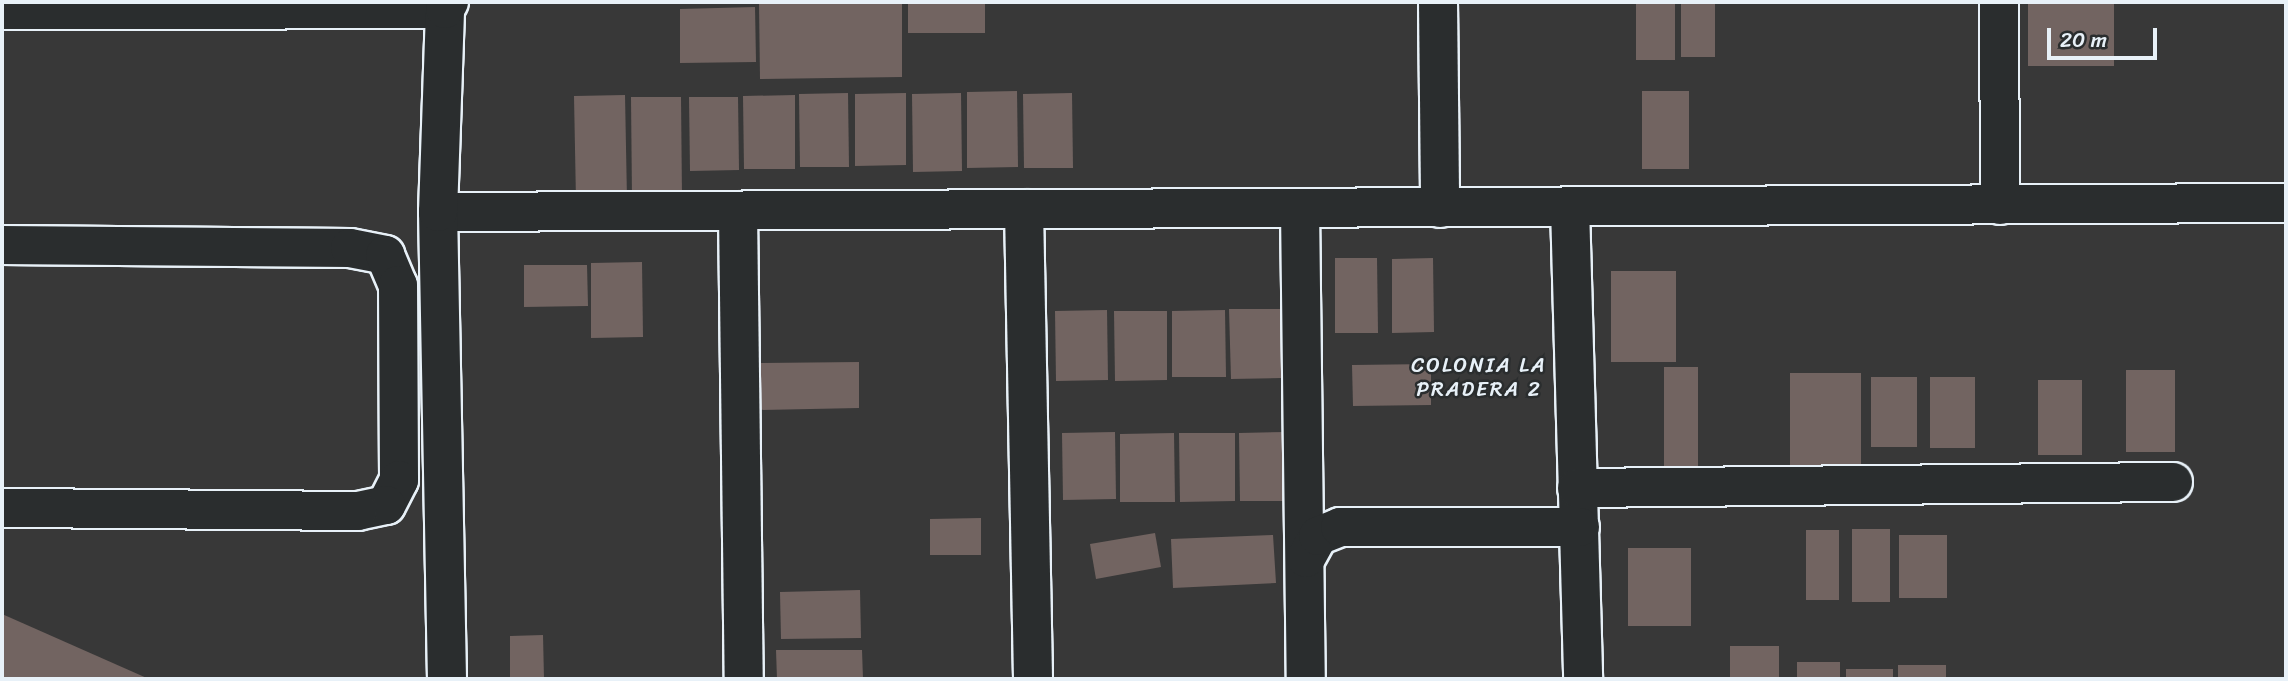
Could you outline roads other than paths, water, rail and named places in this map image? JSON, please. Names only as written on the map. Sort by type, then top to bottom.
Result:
[{"type":"street","points":[[1438,2],[1440,208]]},
{"type":"street","points":[[1999,2],[2000,205]]},
{"type":"street","points":[[2,10],[26,13],[438,5],[438,212],[447,679]]},
{"type":"street","points":[[438,212],[2286,203]]},
{"type":"street","points":[[1570,207],[1583,679]]},
{"type":"street","points":[[1300,208],[1306,679]]},
{"type":"street","points":[[1024,209],[1033,679]]},
{"type":"street","points":[[738,211],[744,679]]},
{"type":"street","points":[[2,245],[350,248],[385,255],[398,285],[399,480],[386,505],[358,511],[2,508]]},
{"type":"street","points":[[1577,488],[2174,482]]},
{"type":"street","points":[[1306,558],[1318,536],[1340,527],[1580,527]]},
{"type":"district","name":"COLONIA LA PRADERA 2","points":[[1479,377]]}]
